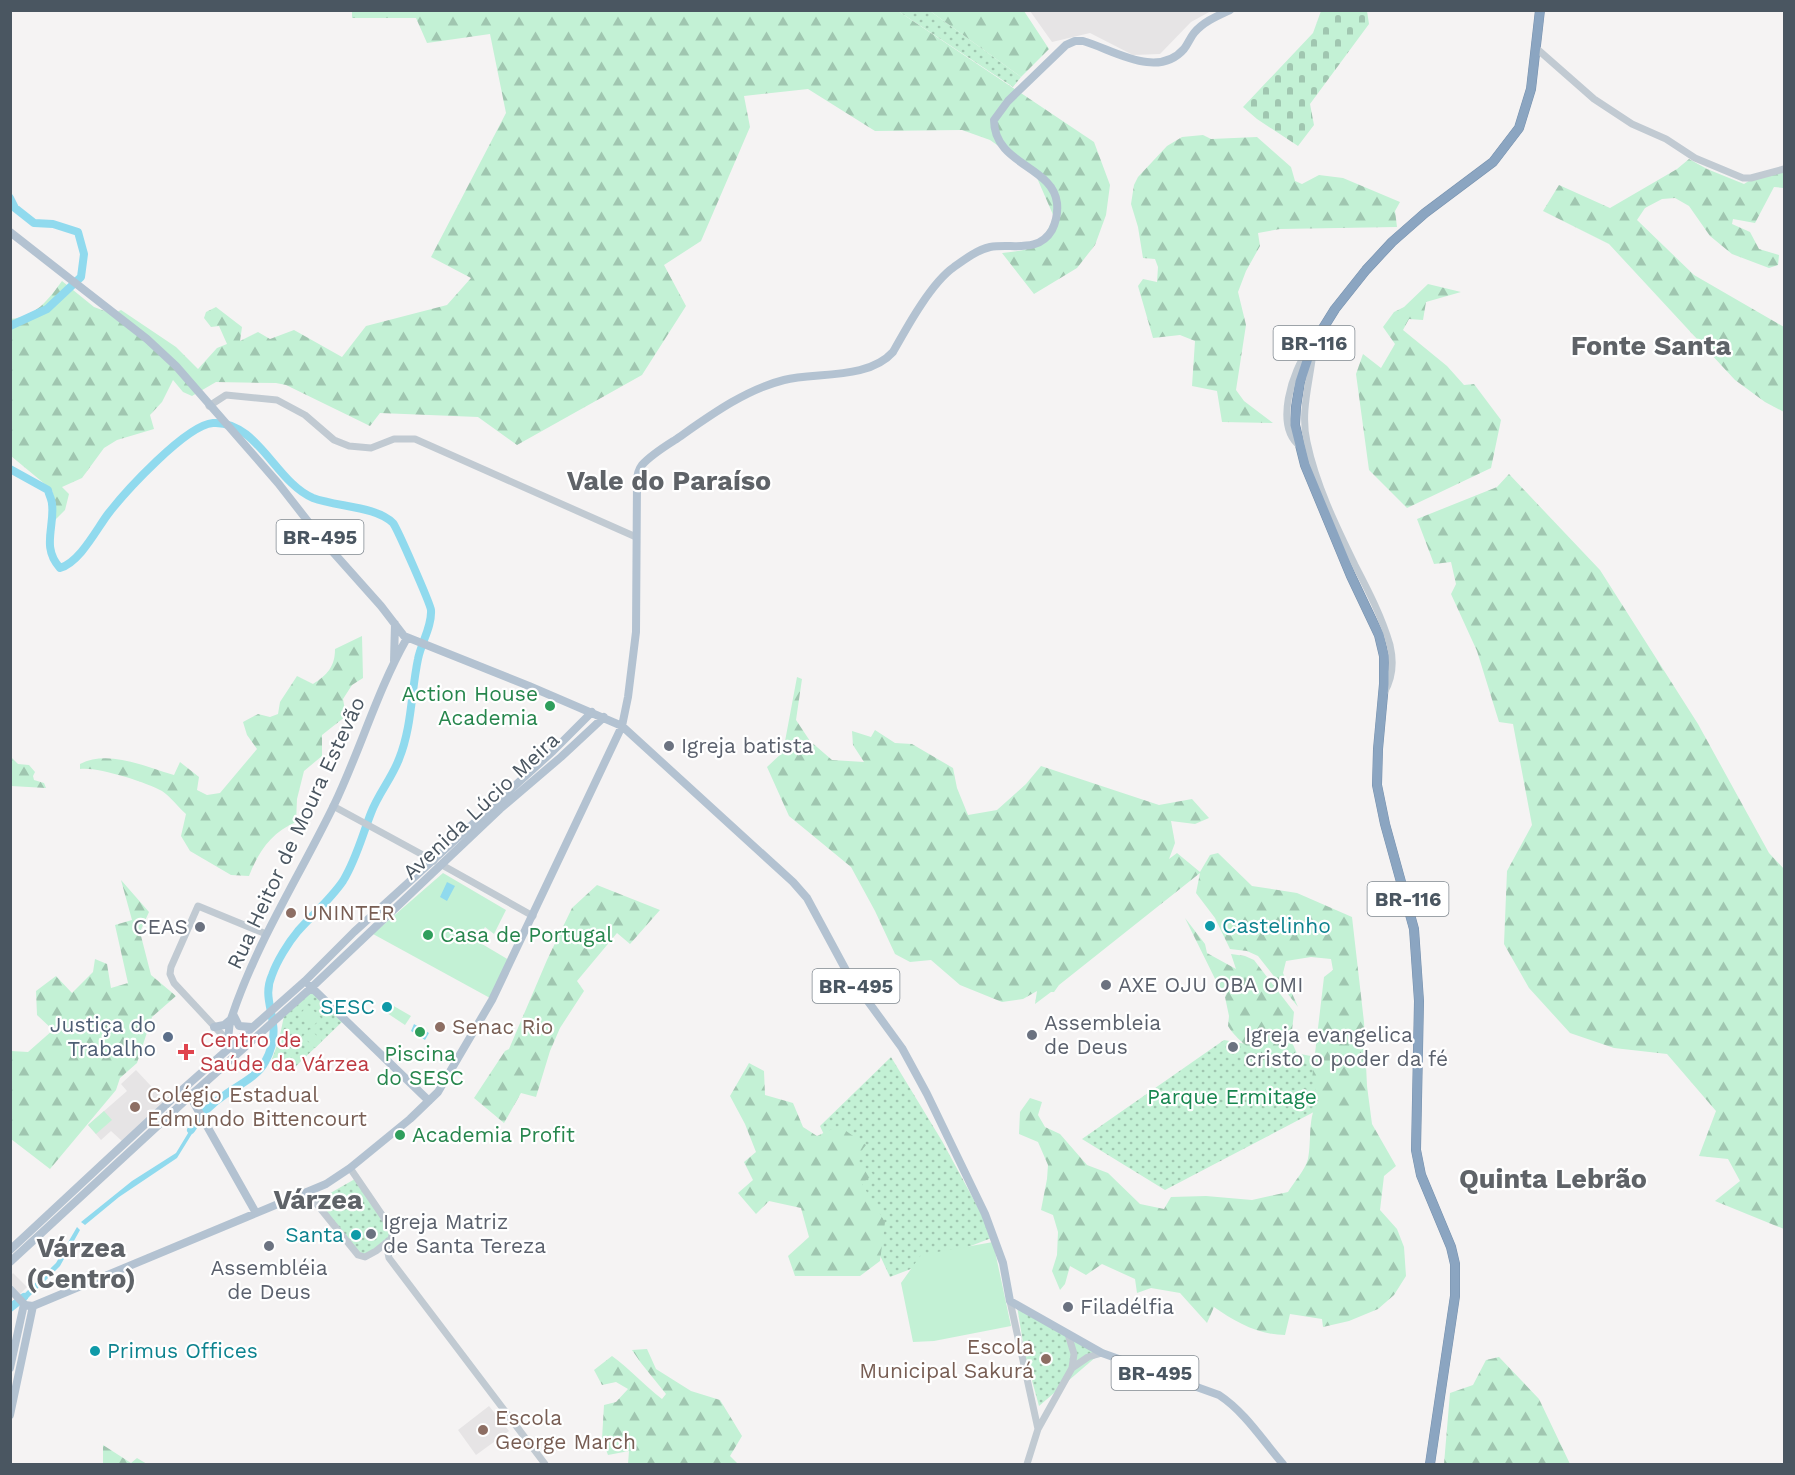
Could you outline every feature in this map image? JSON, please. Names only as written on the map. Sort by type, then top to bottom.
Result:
[{"type":"highway","name":"BR-116","points":[[1430,1464],[1455,1296],[1455,1271],[1454,1256],[1421,1174],[1416,1150],[1418,968],[1411,912],[1385,824],[1377,784],[1377,749],[1383,694],[1384,656],[1379,635],[1309,477],[1295,423],[1296,409],[1300,382],[1313,343],[1335,309],[1379,254],[1425,213],[1493,162],[1519,128],[1526,108],[1540,10]]},
{"type":"main road","points":[[25,1306],[326,1184],[351,1167],[438,1092],[481,1019],[533,916],[622,726],[636,632],[638,474],[643,464],[732,402],[771,385],[794,378],[838,375],[884,360],[893,352],[933,289],[952,268],[981,250],[992,247],[1033,245],[1047,236],[1055,223],[1056,198],[1046,182],[1005,149],[997,135],[994,120],[1008,101],[1066,45],[1075,41],[1089,43],[1135,61],[1167,60],[1182,52],[1201,27],[1230,10]]},
{"type":"main road","name":"BR-495","points":[[10,232],[162,352],[278,483],[324,542],[410,639],[622,726],[793,882],[807,898],[848,974],[902,1048],[927,1094],[986,1214],[1003,1263],[1011,1301],[1102,1353],[1208,1391],[1230,1403],[1283,1464]]},
{"type":"main road","name":"Rua Heitor de Moura Estevão","points":[[394,662],[395,624]]},
{"type":"main road","name":"Rua Heitor de Moura Estevão","points":[[231,1044],[232,1017],[266,934],[333,806],[394,662],[410,639]]},
{"type":"main road","name":"Avenida Lúcio Meira","points":[[10,1262],[268,1027],[308,984],[438,863],[592,712]]},
{"type":"main road","name":"Avenida Lúcio Meira","points":[[438,863],[604,717]]},
{"type":"main road","points":[[553,751],[561,757]]},
{"type":"main road","points":[[308,984],[429,1101]]},
{"type":"main road","name":"Avenida Lúcio Meira","points":[[10,1250],[231,1044],[276,1006],[308,984]]},
{"type":"main road","points":[[214,1027],[224,1025],[232,1017],[239,1026],[252,1027]]},
{"type":"main road","points":[[231,1044],[239,1054]]},
{"type":"main road","points":[[190,1096],[256,1212]]},
{"type":"main road","points":[[10,1289],[25,1306],[10,1415]]},
{"type":"main road","points":[[10,1368],[25,1306]]},
{"type":"street","points":[[1536,48],[1594,99],[1632,124],[1666,139],[1695,158],[1743,178],[1785,169]]},
{"type":"street","points":[[1296,409],[1295,372],[1313,343]]},
{"type":"street","points":[[209,406],[226,395],[277,400],[305,415],[334,440],[349,446],[371,448],[393,439],[415,439],[636,537]]},
{"type":"street","points":[[1295,423],[1306,440],[1318,483],[1390,645],[1391,676],[1383,694]]},
{"type":"street","points":[[333,806],[533,916]]},
{"type":"street","points":[[231,1044],[171,979],[170,970],[198,906],[266,934]]},
{"type":"street","points":[[307,1192],[356,1253],[365,1257],[376,1251],[393,1233],[385,1216],[351,1167]]},
{"type":"street","points":[[386,1243],[389,1258]]},
{"type":"street","points":[[376,1251],[389,1258],[545,1464]]},
{"type":"street","points":[[1011,1301],[1038,1429]]},
{"type":"street","points":[[1068,1334],[1074,1354],[1072,1368]]},
{"type":"street","points":[[1027,1464],[1038,1429],[1072,1368],[1079,1361],[1102,1353]]},
{"type":"shaded area","points":[[1030,11],[1211,11],[1191,22],[1160,54],[1133,55],[1090,33],[1052,42]]},
{"type":"shaded area","name":"Colégio Estadual Edmundo Bittencourt","points":[[136,1070],[166,1102],[123,1142],[111,1131],[101,1140],[88,1125],[127,1091],[121,1084]]},
{"type":"shaded area","points":[[13,1273],[27,1287],[20,1294],[11,1284]]},
{"type":"shaded area","name":"Escola George March","points":[[489,1406],[509,1431],[476,1455],[458,1430]]},
{"type":"green space","points":[[352,11],[898,11],[1094,142],[1110,185],[1106,215],[1095,245],[1077,268],[1034,294],[1002,253],[1036,246],[1054,217],[1034,171],[990,140],[962,130],[875,131],[808,89],[744,96],[750,127],[701,241],[664,265],[686,306],[642,375],[517,445],[478,417],[380,413],[370,426],[286,385],[216,382],[192,396],[183,392],[173,380],[162,402],[150,415],[154,429],[117,440],[104,448],[82,478],[62,487],[69,494],[65,510],[54,521],[56,505],[52,490],[11,456],[10,319],[27,315],[41,306],[62,281],[94,307],[113,314],[121,310],[176,347],[198,369],[217,348],[227,344],[219,326],[211,327],[204,318],[206,312],[216,307],[242,327],[240,341],[258,332],[270,339],[294,330],[342,357],[366,326],[447,305],[471,278],[431,257],[506,113],[490,34],[427,43],[416,18],[352,18]]},
{"type":"green space","points":[[898,11],[930,11],[1021,77],[1013,87]]},
{"type":"green space","points":[[930,11],[1024,11],[1049,49],[1021,77]]},
{"type":"green space","points":[[1321,11],[1367,11],[1369,24],[1310,104],[1314,125],[1298,146],[1243,107],[1313,33]]},
{"type":"green space","points":[[1203,135],[1211,139],[1257,137],[1291,167],[1295,181],[1302,184],[1319,175],[1343,178],[1400,202],[1395,211],[1397,227],[1280,229],[1258,233],[1260,246],[1246,271],[1238,292],[1246,325],[1236,390],[1244,401],[1273,423],[1222,422],[1217,391],[1192,386],[1195,341],[1180,335],[1153,338],[1138,286],[1143,279],[1157,282],[1158,267],[1155,259],[1143,258],[1138,227],[1131,204],[1134,185],[1138,177],[1167,146],[1182,137]]},
{"type":"green space","points":[[1689,159],[1744,184],[1755,177],[1784,170],[1784,188],[1774,187],[1755,223],[1733,219],[1732,224],[1750,232],[1759,249],[1779,255],[1778,265],[1769,268],[1732,254],[1710,236],[1689,206],[1675,198],[1662,199],[1645,208],[1637,220],[1694,275],[1784,327],[1784,412],[1765,402],[1735,380],[1609,244],[1543,211],[1559,185],[1610,208],[1677,169]]},
{"type":"green space","points":[[1428,284],[1461,292],[1426,302],[1423,320],[1409,319],[1403,330],[1447,366],[1464,385],[1474,384],[1501,420],[1491,468],[1407,508],[1369,470],[1356,374],[1363,354],[1381,368],[1395,344],[1383,327],[1394,312],[1404,307]]},
{"type":"green space","points":[[1509,474],[1600,570],[1698,724],[1769,853],[1784,869],[1784,1229],[1715,1201],[1740,1181],[1728,1159],[1699,1156],[1716,1111],[1667,1054],[1614,1048],[1570,1033],[1529,988],[1504,944],[1507,871],[1532,825],[1513,724],[1499,722],[1477,651],[1451,594],[1456,584],[1451,562],[1434,564],[1417,519],[1497,487]]},
{"type":"green space","points":[[362,636],[363,678],[352,685],[343,699],[346,716],[322,735],[322,756],[304,771],[297,799],[296,822],[273,837],[257,859],[249,876],[231,875],[190,851],[181,836],[186,814],[162,791],[121,776],[97,770],[80,769],[80,764],[103,758],[127,761],[174,775],[180,762],[199,777],[197,790],[207,795],[220,793],[257,749],[247,735],[243,722],[258,714],[270,717],[278,714],[280,702],[297,676],[313,684],[329,670],[334,661],[335,649]]},
{"type":"green space","points":[[797,677],[802,679],[796,720],[810,741],[832,760],[864,762],[853,745],[852,731],[871,737],[875,730],[895,743],[912,744],[953,768],[957,788],[968,815],[997,810],[1026,784],[1041,766],[1159,805],[1192,799],[1209,818],[1195,824],[1171,821],[1175,843],[1169,859],[1177,853],[1200,872],[1210,855],[1218,853],[1252,886],[1297,893],[1352,917],[1364,1022],[1367,1086],[1372,1124],[1396,1166],[1384,1176],[1380,1210],[1397,1229],[1404,1247],[1406,1276],[1394,1295],[1378,1309],[1349,1321],[1323,1327],[1322,1319],[1290,1314],[1285,1335],[1266,1333],[1248,1327],[1214,1307],[1207,1323],[1180,1293],[1151,1288],[1137,1293],[1135,1279],[1102,1264],[1086,1275],[1070,1266],[1065,1284],[1060,1290],[1052,1271],[1057,1255],[1058,1232],[1053,1215],[1041,1210],[1048,1165],[1038,1142],[1019,1134],[1020,1112],[1030,1098],[1042,1102],[1038,1115],[1045,1127],[1060,1134],[1087,1165],[1108,1173],[1140,1204],[1164,1209],[1171,1197],[1206,1196],[1252,1200],[1288,1192],[1307,1163],[1311,1120],[1319,1100],[1312,1079],[1324,977],[1333,970],[1331,959],[1311,957],[1286,961],[1283,973],[1298,1007],[1258,956],[1247,951],[1230,949],[1215,918],[1196,893],[1200,873],[1059,985],[1054,992],[1035,1004],[1037,991],[1023,999],[1002,1002],[960,985],[931,960],[910,962],[895,954],[851,867],[789,816],[767,767],[783,752]]},
{"type":"green space","points":[[11,757],[18,764],[29,765],[35,772],[34,780],[44,783],[46,788],[11,786]]},
{"type":"green space","name":"Casa de Portugal","points":[[443,873],[506,910],[494,934],[485,927],[477,941],[509,960],[490,998],[373,934]]},
{"type":"green space","points":[[121,880],[149,912],[140,932],[151,975],[176,996],[152,1017],[137,1063],[120,1078],[116,1090],[50,1169],[11,1139],[11,1051],[28,1052],[53,1030],[37,1015],[36,991],[56,976],[72,993],[93,972],[95,959],[107,964],[111,988],[128,983],[115,925],[132,920]]},
{"type":"green space","points":[[597,885],[660,910],[630,944],[617,933],[577,981],[584,991],[560,1028],[550,1051],[536,1097],[521,1093],[504,1123],[474,1098],[505,1051],[509,1049],[572,908]]},
{"type":"green space","points":[[1185,918],[1205,944],[1207,953],[1236,969],[1231,954],[1254,960],[1294,1012],[1291,1040],[1298,1056],[1277,1061],[1268,1059],[1248,1047],[1231,1031],[1228,1026],[1229,1016],[1225,997],[1234,977],[1223,995]]},
{"type":"green space","points":[[311,989],[343,1021],[295,1067],[284,1070],[274,1065],[272,1059],[284,1016]]},
{"type":"green space","points":[[308,1005],[321,1018],[313,1026],[301,1013]]},
{"type":"green space","points":[[392,1005],[411,1016],[405,1025],[387,1013]]},
{"type":"green space","points":[[310,1029],[322,1041],[315,1048],[303,1036]]},
{"type":"green space","name":"Parque Ermitage","points":[[1224,1040],[1311,1056],[1350,1093],[1165,1190],[1082,1139]]},
{"type":"green space","points":[[891,1057],[942,1141],[994,1237],[890,1277],[820,1126]]},
{"type":"green space","points":[[749,1063],[764,1071],[765,1095],[793,1103],[803,1127],[817,1136],[839,1126],[866,1145],[855,1159],[873,1174],[862,1184],[885,1222],[880,1261],[860,1276],[795,1276],[788,1256],[809,1237],[801,1208],[769,1201],[756,1214],[738,1193],[753,1180],[744,1162],[756,1152],[745,1124],[730,1096]]},
{"type":"green space","points":[[104,1111],[112,1120],[96,1134],[88,1125]]},
{"type":"green space","points":[[355,1179],[392,1235],[367,1255],[354,1250],[318,1200]]},
{"type":"green space","points":[[993,1242],[1011,1326],[934,1341],[913,1342],[901,1283],[921,1255]]},
{"type":"green space","name":"Escola Municipal Sakurá","points":[[1017,1306],[1104,1350],[1039,1406],[1025,1355]]},
{"type":"green space","points":[[647,1349],[656,1369],[691,1391],[720,1400],[742,1436],[730,1456],[738,1464],[628,1464],[629,1451],[608,1455],[602,1439],[604,1405],[616,1402],[628,1389],[616,1382],[602,1385],[594,1370],[612,1356],[662,1399],[666,1394],[632,1350]]},
{"type":"green space","points":[[1499,1357],[1539,1399],[1570,1464],[1444,1464],[1450,1393],[1473,1385],[1486,1360]]},
{"type":"green space","points":[[103,1445],[131,1463],[137,1458],[147,1464],[103,1464]]},
{"type":"water","points":[[447,882],[455,886],[447,901],[440,897]]},
{"type":"water","name":"Piscina do SESC","points":[[414,1024],[429,1033],[425,1040],[411,1031]]},
{"type":"water","points":[[196,1120],[198,1124],[177,1158],[119,1197],[85,1225],[81,1222],[132,1181],[176,1153]]},
{"type":"water","points":[[77,1227],[80,1230],[60,1266],[27,1299],[22,1296],[56,1263]]},
{"type":"waterway","points":[[10,198],[15,208],[34,223],[53,224],[78,232],[84,254],[81,277],[47,309],[10,326]]},
{"type":"waterway","points":[[10,469],[48,490],[52,502],[51,552],[60,568],[67,565],[81,552],[116,504],[172,447],[201,427],[213,423],[228,425],[242,431],[254,441],[288,480],[313,498],[377,513],[393,523],[431,610],[430,623],[419,653],[409,722],[396,766],[374,806],[348,873],[333,894],[294,936],[272,975],[268,994],[273,1034],[267,1058],[253,1076],[211,1105],[191,1130]]},
{"type":"waterway","points":[[10,1308],[24,1297]]},
{"type":"place","name":"Action House Academia","points":[[550,706]]},
{"type":"place","name":"Igreja batista","points":[[669,746]]},
{"type":"place","name":"UNINTER","points":[[291,913]]},
{"type":"place","name":"Castelinho","points":[[1210,926]]},
{"type":"place","name":"CEAS","points":[[200,927]]},
{"type":"place","name":"Casa de Portugal","points":[[428,935]]},
{"type":"place","name":"AXE OJU OBA OMI","points":[[1106,985]]},
{"type":"place","name":"SESC","points":[[387,1007]]},
{"type":"place","name":"Senac Rio","points":[[440,1027]]},
{"type":"place","name":"Piscina do SESC","points":[[420,1032]]},
{"type":"place","name":"Assembleia de Deus","points":[[1032,1035]]},
{"type":"place","name":"Justiça do Trabalho","points":[[168,1037]]},
{"type":"place","name":"Igreja evangelica cristo o poder da fé","points":[[1233,1047]]},
{"type":"place","name":"Centro de Saúde da Várzea","points":[[186,1052]]},
{"type":"place","name":"Colégio Estadual Edmundo Bittencourt","points":[[135,1107]]},
{"type":"place","name":"Academia Profit","points":[[400,1135]]},
{"type":"place","name":"Igreja Matriz de Santa Tereza","points":[[371,1234]]},
{"type":"place","name":"Santa","points":[[356,1235]]},
{"type":"place","name":"Assembléia de Deus","points":[[269,1246]]},
{"type":"place","name":"Filadélfia","points":[[1068,1307]]},
{"type":"place","name":"Primus Offices","points":[[95,1351]]},
{"type":"place","name":"Escola Municipal Sakurá","points":[[1046,1359]]},
{"type":"place","name":"Escola George March","points":[[483,1430]]},
{"type":"district","name":"Fonte Santa","points":[[1651,346]]},
{"type":"district","name":"Vale do Paraíso","points":[[669,481]]},
{"type":"district","name":"Quinta Lebrão","points":[[1553,1179]]},
{"type":"district","name":"Várzea","points":[[318,1200]]},
{"type":"district","name":"Várzea (Centro)","points":[[81,1264]]}]
